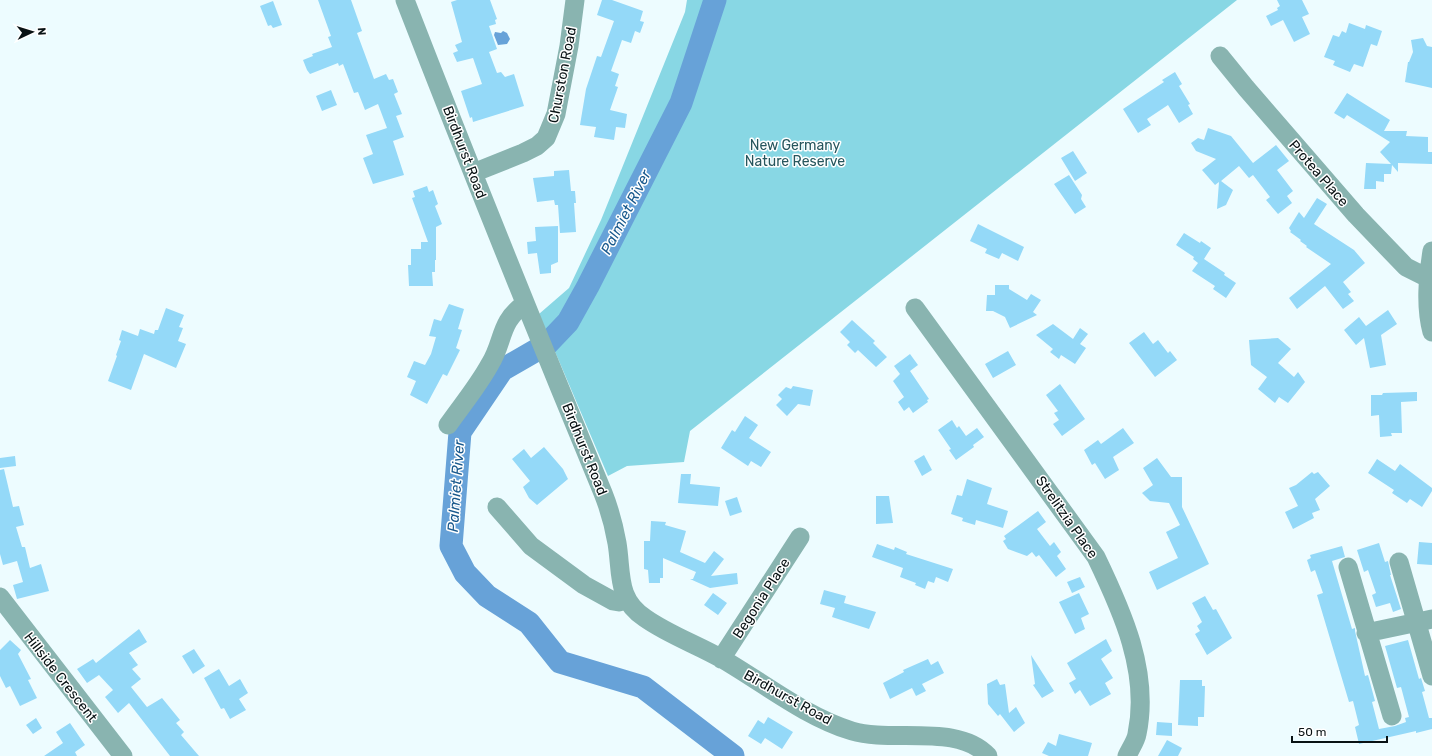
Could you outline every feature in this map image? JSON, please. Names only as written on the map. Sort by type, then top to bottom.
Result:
[{"type":"street","name":"Birdhurst Road","points":[[405,0],[528,311],[607,503],[617,541],[622,586],[626,599],[632,608],[652,623],[721,659],[808,711],[854,731],[870,734],[963,740],[982,749],[988,756]]},
{"type":"street","name":"Churston Road","points":[[473,173],[538,146],[546,138],[556,114],[569,46],[575,0]]},
{"type":"street","name":"Protea Place","points":[[1220,56],[1356,215],[1406,267],[1428,278]]},
{"type":"street","points":[[1432,251],[1428,278],[1428,301],[1432,332]]},
{"type":"street","name":"Strelitzia Place","points":[[915,308],[1096,557],[1113,592],[1129,635],[1138,668],[1141,689],[1137,735],[1127,756]]},
{"type":"street","points":[[448,425],[492,363],[501,333],[512,315],[528,311]]},
{"type":"street","points":[[497,507],[531,546],[572,576],[612,601],[619,602],[626,599]]},
{"type":"street","name":"Begonia Place","points":[[721,659],[800,538]]},
{"type":"street","points":[[1399,562],[1425,620],[1432,676]]},
{"type":"street","points":[[1348,567],[1392,716]]},
{"type":"street","name":"Hillside Crescent","points":[[0,597],[123,756]]},
{"type":"street","points":[[1366,632],[1425,620]]},
{"type":"green space","name":"New Germany Nature Reserve","points":[[687,0],[1237,0],[690,431],[684,462],[627,466],[608,476],[539,314],[569,288],[601,220],[685,12]]},
{"type":"shaded area","points":[[503,31],[507,33],[510,39],[507,44],[498,45],[494,35],[495,32],[501,33]]},
{"type":"building","points":[[318,0],[351,0],[362,31],[357,33],[374,79],[386,74],[389,80],[393,79],[398,92],[394,94],[402,114],[396,116],[404,137],[393,141],[404,175],[373,184],[363,158],[373,154],[366,135],[387,128],[378,104],[365,110],[358,92],[354,93],[343,64],[339,66],[338,63],[310,74],[307,70],[303,60],[313,56],[312,54],[332,47],[328,37],[331,36]]},
{"type":"building","points":[[457,0],[490,0],[497,19],[495,20],[496,24],[489,26],[497,49],[489,52],[497,73],[501,72],[505,77],[514,74],[524,106],[473,122],[472,117],[470,118],[461,91],[482,84],[473,58],[457,62],[453,53],[458,51],[455,45],[462,42],[451,2]]},
{"type":"building","points":[[602,0],[612,0],[643,11],[640,21],[644,22],[640,33],[635,31],[631,43],[622,40],[611,71],[619,74],[615,86],[618,87],[610,110],[627,114],[625,128],[616,127],[614,140],[594,137],[596,127],[580,125],[586,89],[597,56],[601,57],[614,21],[597,15]]},
{"type":"building","points":[[1277,0],[1302,0],[1309,14],[1302,17],[1310,34],[1294,42],[1283,20],[1271,26],[1266,16],[1278,10],[1277,8],[1280,6]]},
{"type":"building","points":[[273,1],[282,25],[273,28],[271,25],[268,26],[260,6]]},
{"type":"building","points":[[1349,23],[1365,29],[1366,25],[1382,31],[1377,46],[1371,44],[1363,67],[1354,64],[1350,72],[1333,65],[1335,61],[1324,57],[1333,35],[1339,37],[1342,31],[1346,33]]},
{"type":"building","points":[[1423,38],[1427,46],[1432,47],[1432,88],[1405,82],[1408,62],[1413,52],[1411,40]]},
{"type":"building","points":[[1175,72],[1182,84],[1179,86],[1190,104],[1188,105],[1193,114],[1179,123],[1168,105],[1147,119],[1151,125],[1138,133],[1123,109],[1164,82],[1162,80]]},
{"type":"building","points":[[331,90],[337,105],[322,111],[316,96]]},
{"type":"building","points":[[1347,93],[1390,120],[1384,131],[1407,131],[1406,136],[1428,137],[1428,152],[1432,152],[1432,164],[1398,163],[1398,172],[1392,165],[1391,174],[1384,174],[1384,182],[1376,181],[1376,189],[1364,189],[1366,163],[1391,164],[1380,152],[1390,142],[1347,115],[1344,119],[1334,113]]},
{"type":"building","points":[[1208,128],[1231,136],[1253,163],[1276,145],[1289,161],[1277,170],[1293,191],[1287,196],[1292,203],[1278,214],[1266,200],[1270,197],[1253,175],[1249,178],[1239,166],[1221,181],[1233,190],[1226,205],[1217,209],[1219,182],[1215,185],[1202,170],[1216,159],[1196,151],[1191,143],[1198,138],[1204,140]]},
{"type":"building","points":[[1073,151],[1087,173],[1075,181],[1061,158]]},
{"type":"building","points":[[569,170],[571,191],[575,191],[576,203],[574,203],[576,232],[560,233],[558,205],[555,205],[554,200],[537,202],[533,178],[554,176],[554,171]]},
{"type":"building","points":[[1069,175],[1082,195],[1081,199],[1086,207],[1075,214],[1054,184]]},
{"type":"building","points":[[427,186],[429,192],[433,190],[438,204],[435,206],[442,224],[436,227],[435,272],[432,272],[433,286],[409,286],[408,265],[411,265],[411,249],[421,249],[421,242],[428,242],[412,198],[415,197],[413,191]]},
{"type":"building","points":[[1317,198],[1327,204],[1314,224],[1354,250],[1365,263],[1343,282],[1351,292],[1348,294],[1354,301],[1343,309],[1325,286],[1297,309],[1289,298],[1331,264],[1306,247],[1307,246],[1300,241],[1301,240],[1290,232],[1291,231],[1289,228],[1299,212],[1304,218]]},
{"type":"building","points":[[978,224],[1024,247],[1018,261],[1002,253],[999,259],[985,253],[987,249],[970,241]]},
{"type":"building","points":[[558,226],[558,262],[551,265],[551,273],[540,274],[537,253],[528,254],[527,242],[536,241],[535,227]]},
{"type":"building","points":[[1184,233],[1200,243],[1201,241],[1211,248],[1204,259],[1225,273],[1224,275],[1236,283],[1226,298],[1213,289],[1215,286],[1192,271],[1198,263],[1193,259],[1194,257],[1176,245]]},
{"type":"building","points":[[995,285],[1009,285],[1009,289],[1027,300],[1031,294],[1041,300],[1033,312],[1037,315],[1010,328],[1005,317],[993,311],[986,311],[987,295],[995,295]]},
{"type":"building","points":[[449,304],[464,309],[458,329],[462,330],[456,348],[460,350],[447,376],[443,374],[427,404],[410,395],[416,381],[407,377],[414,361],[425,365],[431,354],[436,337],[429,336],[434,319],[441,321]]},
{"type":"building","points":[[166,308],[184,315],[179,327],[183,328],[178,341],[186,344],[176,368],[144,354],[131,390],[108,381],[117,356],[122,330],[138,336],[140,329],[154,334],[155,330],[158,330]]},
{"type":"building","points":[[1388,310],[1397,324],[1381,335],[1386,365],[1370,368],[1364,338],[1356,345],[1344,330],[1359,317],[1366,326]]},
{"type":"building","points":[[852,320],[875,341],[873,343],[887,357],[876,367],[858,350],[855,353],[847,345],[850,342],[840,332]]},
{"type":"building","points":[[1053,324],[1073,339],[1080,328],[1088,334],[1080,344],[1086,348],[1075,364],[1061,355],[1059,359],[1050,352],[1053,349],[1036,335]]},
{"type":"building","points":[[1144,332],[1153,344],[1158,340],[1168,353],[1170,351],[1177,360],[1155,377],[1129,343]]},
{"type":"building","points":[[1278,338],[1291,349],[1278,363],[1294,377],[1298,372],[1305,382],[1288,403],[1279,397],[1275,403],[1258,389],[1267,377],[1251,365],[1249,340]]},
{"type":"building","points":[[1008,351],[1016,365],[993,378],[985,364]]},
{"type":"building","points":[[910,354],[918,365],[910,371],[929,399],[927,400],[928,402],[913,413],[909,407],[904,411],[898,402],[904,397],[893,381],[900,374],[894,366]]},
{"type":"building","points":[[1060,384],[1085,419],[1062,436],[1053,424],[1059,420],[1054,413],[1058,411],[1046,395]]},
{"type":"building","points":[[793,386],[813,390],[810,406],[798,404],[787,416],[776,405],[782,399],[778,395],[786,387],[791,389]]},
{"type":"building","points":[[1417,392],[1417,401],[1401,402],[1402,433],[1391,433],[1392,436],[1380,437],[1379,415],[1371,416],[1371,395],[1382,395],[1383,393]]},
{"type":"building","points":[[745,416],[758,425],[749,438],[771,452],[761,467],[751,461],[748,466],[721,448],[732,430],[735,432]]},
{"type":"building","points":[[952,420],[957,428],[959,426],[966,436],[977,428],[984,437],[973,445],[974,447],[956,460],[949,450],[951,449],[938,430]]},
{"type":"building","points":[[1123,428],[1134,443],[1113,457],[1119,470],[1105,479],[1095,463],[1092,465],[1084,450],[1098,440],[1101,444]]},
{"type":"building","points":[[544,447],[563,469],[568,479],[537,505],[529,498],[523,487],[530,481],[512,459],[524,449],[531,458]]},
{"type":"building","points":[[924,455],[932,470],[922,476],[914,461]]},
{"type":"building","points":[[15,456],[16,466],[0,468],[0,458]]},
{"type":"building","points":[[1157,458],[1171,477],[1182,477],[1182,507],[1209,564],[1157,590],[1149,572],[1178,558],[1166,532],[1180,525],[1169,503],[1150,501],[1142,493],[1153,485],[1143,468]]},
{"type":"building","points":[[1377,459],[1395,471],[1400,464],[1432,488],[1432,491],[1422,507],[1410,499],[1407,503],[1392,493],[1394,490],[1368,473]]},
{"type":"building","points":[[4,469],[13,507],[19,506],[24,525],[16,527],[22,547],[25,547],[30,568],[41,564],[49,591],[17,599],[13,585],[23,582],[17,561],[3,565],[0,554],[0,470]]},
{"type":"building","points":[[1312,472],[1314,474],[1318,472],[1330,486],[1315,499],[1320,510],[1312,513],[1314,518],[1293,529],[1285,512],[1298,506],[1289,488],[1296,485]]},
{"type":"building","points":[[681,474],[691,474],[690,484],[720,487],[718,506],[678,503]]},
{"type":"building","points":[[967,479],[992,488],[987,504],[1008,511],[1003,528],[976,520],[975,525],[962,521],[963,518],[951,514],[957,495],[962,496]]},
{"type":"building","points":[[876,496],[889,496],[893,523],[876,524]]},
{"type":"building","points":[[737,497],[742,512],[730,516],[725,501]]},
{"type":"building","points":[[1038,511],[1046,522],[1037,529],[1050,546],[1054,542],[1061,552],[1057,556],[1066,569],[1056,577],[1039,555],[1036,557],[1032,552],[1027,556],[1008,549],[1003,541],[1006,539],[1004,536]]},
{"type":"building","points":[[651,521],[666,522],[665,525],[686,531],[680,552],[705,563],[714,551],[724,559],[711,576],[737,573],[738,584],[710,588],[690,579],[693,579],[696,572],[663,558],[663,578],[660,578],[660,583],[649,583],[648,570],[644,569],[644,541],[650,541]]},
{"type":"building","points":[[1419,542],[1432,543],[1432,565],[1417,564]]},
{"type":"building","points":[[1379,543],[1385,562],[1388,561],[1390,575],[1401,609],[1393,612],[1390,603],[1376,607],[1372,595],[1376,593],[1368,570],[1364,572],[1357,550]]},
{"type":"building","points":[[877,544],[894,550],[895,547],[907,552],[906,554],[953,569],[948,582],[936,577],[934,583],[928,581],[925,589],[915,585],[916,583],[900,577],[903,568],[872,557]]},
{"type":"building","points":[[1342,546],[1345,557],[1332,561],[1352,629],[1355,628],[1365,676],[1368,675],[1375,701],[1372,702],[1379,729],[1406,722],[1405,718],[1409,717],[1401,687],[1397,688],[1385,646],[1408,640],[1419,679],[1421,678],[1425,691],[1422,692],[1429,718],[1432,718],[1432,729],[1416,733],[1416,731],[1359,744],[1355,727],[1359,725],[1353,701],[1349,702],[1317,595],[1323,593],[1315,570],[1311,572],[1307,560],[1311,558],[1310,555]]},
{"type":"building","points":[[1080,577],[1085,587],[1072,593],[1067,582]]},
{"type":"building","points":[[824,590],[846,596],[844,603],[876,612],[869,629],[832,617],[835,608],[820,604]]},
{"type":"building","points":[[713,593],[727,603],[718,615],[704,605]]},
{"type":"building","points":[[1079,593],[1089,614],[1081,618],[1085,629],[1075,634],[1059,602]]},
{"type":"building","points":[[1205,596],[1213,610],[1216,609],[1232,638],[1207,655],[1195,634],[1200,631],[1197,626],[1202,622],[1192,603]]},
{"type":"building","points":[[139,629],[147,642],[129,653],[138,665],[132,669],[141,679],[131,687],[147,707],[162,698],[180,720],[176,723],[184,732],[181,735],[199,756],[170,756],[129,703],[118,713],[105,697],[113,690],[99,675],[87,683],[77,669],[93,659],[96,663]]},
{"type":"building","points":[[1106,639],[1112,651],[1101,659],[1113,678],[1105,683],[1111,694],[1090,706],[1080,690],[1075,694],[1069,683],[1076,679],[1067,663]]},
{"type":"building","points":[[10,640],[21,650],[18,654],[31,679],[28,680],[37,698],[20,706],[10,686],[6,688],[0,676],[0,650]]},
{"type":"building","points":[[194,649],[205,666],[193,674],[182,656]]},
{"type":"building","points":[[1031,655],[1054,691],[1042,698],[1033,685],[1035,684]]},
{"type":"building","points":[[928,659],[931,665],[938,661],[944,673],[922,684],[926,691],[916,696],[912,688],[890,699],[883,683],[904,672],[903,670]]},
{"type":"building","points":[[219,669],[229,686],[240,679],[248,693],[239,699],[246,710],[230,719],[224,708],[221,709],[204,678]]},
{"type":"building","points":[[997,679],[1000,685],[1005,684],[1009,713],[1016,707],[1025,723],[1014,732],[1000,714],[998,716],[988,704],[987,684]]},
{"type":"building","points":[[1180,680],[1202,680],[1202,686],[1205,686],[1204,717],[1198,717],[1198,726],[1178,725]]},
{"type":"building","points":[[768,717],[793,732],[782,749],[765,738],[761,744],[748,736],[758,720],[764,724]]},
{"type":"building","points":[[36,718],[42,728],[33,734],[26,725]]},
{"type":"building","points":[[1157,722],[1172,723],[1172,736],[1156,735]]},
{"type":"building","points":[[70,723],[85,745],[75,752],[77,756],[44,756],[63,743],[56,732]]},
{"type":"building","points":[[1059,734],[1092,743],[1088,756],[1049,756],[1042,753],[1048,742],[1056,746]]},
{"type":"building","points":[[1167,740],[1182,748],[1178,756],[1158,756]]},
{"type":"waterway","name":"Palmiet River","points":[[715,0],[681,103],[588,286],[568,322],[547,344],[502,370],[460,432],[451,546],[465,573],[487,596],[529,623],[560,662],[643,687],[733,756]]}]
